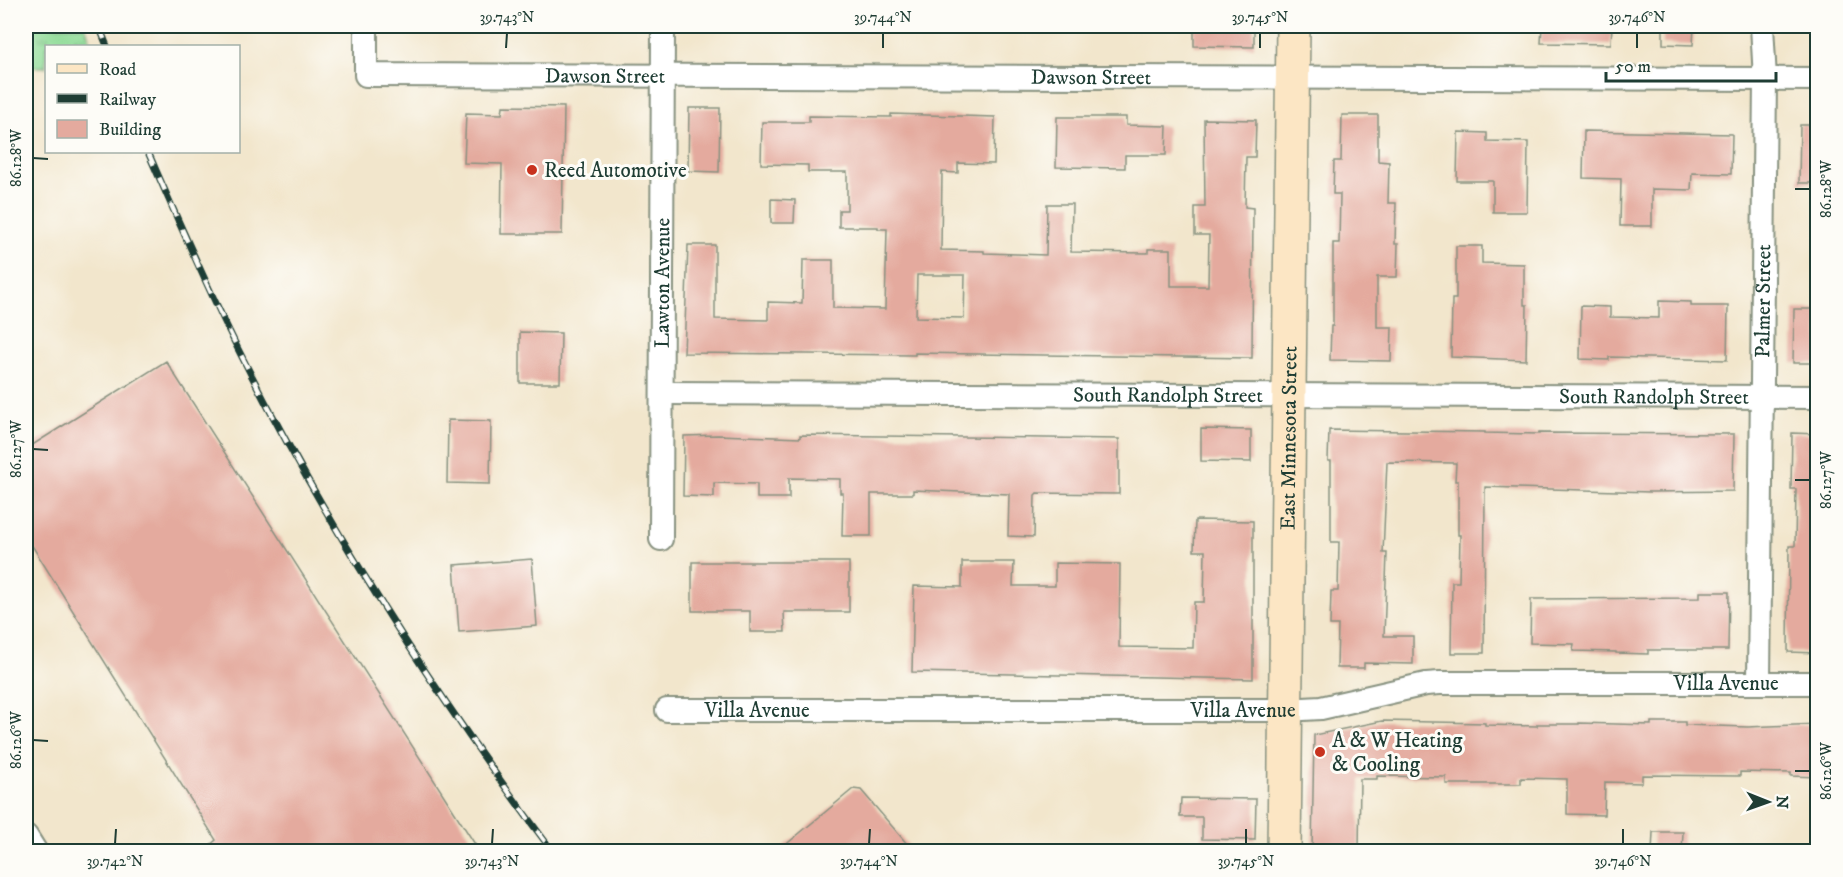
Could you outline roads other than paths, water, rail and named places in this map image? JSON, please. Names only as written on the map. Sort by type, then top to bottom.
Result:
[{"type":"street","name":"Dawson Street","points":[[366,26],[366,75],[1818,79]]},
{"type":"street","name":"Lawton Avenue","points":[[660,539],[663,26]]},
{"type":"street","name":"East Minnesota Street","points":[[1284,852],[1293,26]]},
{"type":"street","name":"Palmer Street","points":[[1759,683],[1766,79],[1762,26]]},
{"type":"street","name":"South Randolph Street","points":[[662,393],[1818,397]]},
{"type":"street","name":"Villa Avenue","points":[[667,710],[1286,710],[1321,708],[1440,683],[1818,683]]},
{"type":"street","points":[[26,836],[36,852]]},
{"type":"railway","points":[[99,26],[107,45]]},
{"type":"railway","points":[[148,153],[226,325],[272,415],[345,544],[384,608],[466,732],[553,852]]},
{"type":"place","name":"Reed Automotive","points":[[532,170]]},
{"type":"place","name":"A & W Heating & Cooling","points":[[1320,752]]}]
